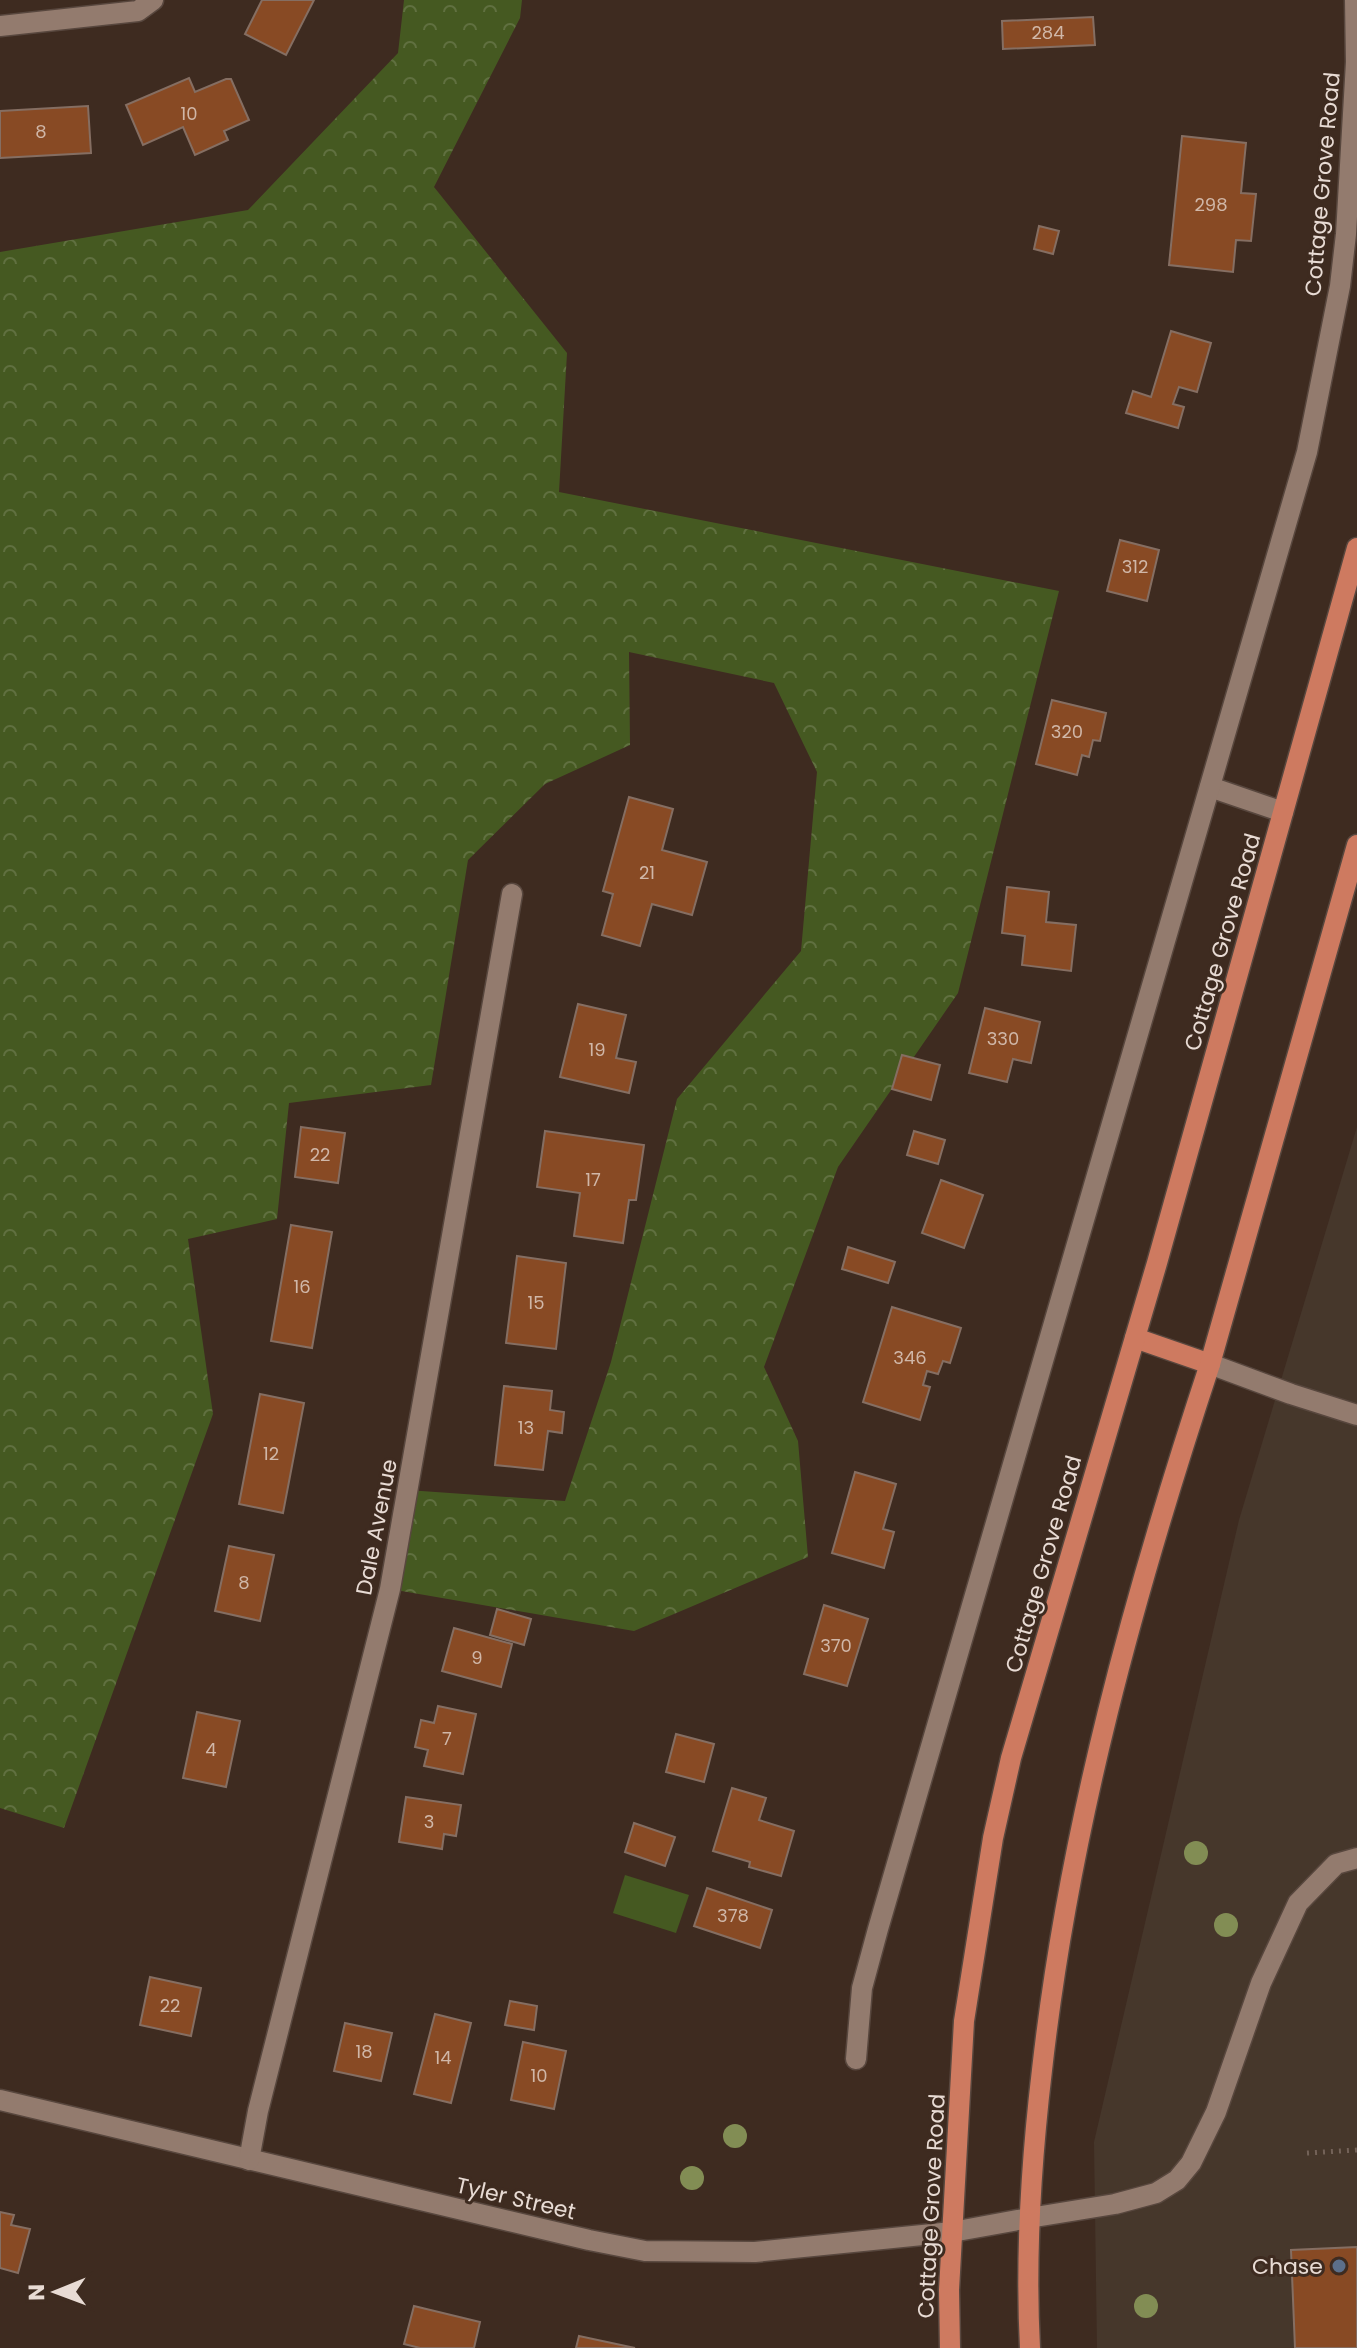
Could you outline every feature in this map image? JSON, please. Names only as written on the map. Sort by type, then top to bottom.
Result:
[{"type":"main road","name":"Cottage Grove Road","points":[[950,2348],[949,2290],[964,2021],[993,1838],[1011,1758],[1135,1338],[1357,548]]},
{"type":"main road","points":[[1030,2348],[1027,2274],[1031,2159],[1051,1991],[1081,1823],[1118,1670],[1210,1364],[1357,845]]},
{"type":"main road","points":[[1135,1338],[1210,1364]]},
{"type":"street","points":[[0,26],[138,11],[153,0]]},
{"type":"street","name":"Cottage Grove Road","points":[[856,2059],[862,1988],[878,1929],[1307,452],[1340,286],[1346,234],[1355,78],[1355,0]]},
{"type":"street","name":"Cottage Grove Road","points":[[1210,787],[1283,812]]},
{"type":"street","name":"Dale Avenue","points":[[249,2160],[266,2080],[390,1589],[512,894]]},
{"type":"street","points":[[1210,1364],[1357,1415]]},
{"type":"street","name":"Tyler Street","points":[[0,2100],[645,2251],[755,2252],[952,2232],[1115,2204],[1156,2193],[1177,2180],[1191,2163],[1216,2112],[1261,1983],[1298,1903],[1336,1864],[1357,1858]]},
{"type":"path","points":[[1307,2153],[1357,2150]]},
{"type":"shaded area","points":[[1357,1127],[1357,2348],[1097,2348],[1094,2142],[1239,1520]]},
{"type":"green space","points":[[404,0],[522,0],[520,18],[434,187],[567,353],[559,492],[1059,591],[958,993],[838,1167],[764,1367],[798,1441],[808,1557],[634,1631],[390,1589],[407,1490],[565,1501],[611,1362],[677,1099],[801,951],[817,772],[774,683],[629,652],[630,745],[545,784],[468,860],[431,1085],[289,1103],[277,1219],[188,1239],[213,1414],[64,1828],[0,1808],[0,252],[248,210],[398,53]]},
{"type":"green space","points":[[625,1875],[689,1895],[676,1933],[613,1913]]},
{"type":"building","points":[[262,0],[314,0],[286,55],[245,34]]},
{"type":"building","points":[[1093,17],[1095,45],[1003,49],[1002,21]]},
{"type":"building","points":[[189,78],[195,92],[231,79],[249,120],[224,131],[228,140],[195,155],[183,127],[143,145],[126,105]]},
{"type":"building","points":[[88,106],[91,153],[0,158],[0,111]]},
{"type":"building","points":[[1182,136],[1246,143],[1241,193],[1256,194],[1251,241],[1236,240],[1233,272],[1169,265]]},
{"type":"building","points":[[1039,226],[1059,231],[1053,254],[1034,249]]},
{"type":"building","points":[[1171,331],[1211,343],[1197,392],[1179,387],[1173,404],[1184,407],[1178,428],[1126,413],[1133,391],[1151,397]]},
{"type":"building","points":[[1120,540],[1159,550],[1147,601],[1107,591]]},
{"type":"building","points":[[1052,700],[1106,713],[1100,741],[1093,740],[1089,757],[1082,755],[1077,775],[1036,764]]},
{"type":"building","points":[[629,797],[673,809],[662,850],[707,862],[692,915],[652,904],[640,946],[602,935],[613,894],[603,891]]},
{"type":"building","points":[[1007,887],[1049,892],[1046,922],[1076,925],[1071,971],[1022,965],[1025,936],[1002,933]]},
{"type":"building","points":[[578,1004],[626,1015],[616,1058],[636,1062],[629,1093],[560,1077]]},
{"type":"building","points":[[985,1008],[1040,1022],[1031,1063],[1013,1059],[1007,1082],[969,1073]]},
{"type":"building","points":[[902,1055],[940,1065],[931,1100],[892,1089]]},
{"type":"building","points":[[301,1127],[345,1133],[338,1183],[295,1177]]},
{"type":"building","points":[[545,1131],[644,1145],[636,1200],[629,1200],[623,1243],[574,1236],[580,1193],[537,1187]]},
{"type":"building","points":[[914,1131],[945,1140],[938,1164],[907,1155]]},
{"type":"building","points":[[941,1180],[983,1195],[964,1248],[922,1233]]},
{"type":"building","points":[[291,1225],[332,1232],[312,1348],[271,1341]]},
{"type":"building","points":[[848,1247],[895,1262],[888,1283],[842,1269]]},
{"type":"building","points":[[517,1256],[566,1263],[556,1349],[506,1343]]},
{"type":"building","points":[[892,1307],[961,1328],[950,1363],[943,1361],[938,1374],[927,1371],[923,1385],[930,1387],[920,1420],[863,1402]]},
{"type":"building","points":[[504,1386],[552,1391],[550,1410],[564,1412],[562,1433],[548,1431],[543,1470],[495,1465]]},
{"type":"building","points":[[260,1394],[304,1403],[283,1513],[239,1504]]},
{"type":"building","points":[[855,1472],[896,1484],[883,1529],[894,1532],[884,1568],[832,1553]]},
{"type":"building","points":[[229,1546],[274,1555],[260,1621],[215,1611]]},
{"type":"building","points":[[824,1605],[868,1619],[847,1686],[804,1674]]},
{"type":"building","points":[[497,1609],[531,1619],[524,1645],[490,1635]]},
{"type":"building","points":[[454,1628],[512,1644],[501,1687],[442,1671]]},
{"type":"building","points":[[438,1706],[476,1714],[463,1774],[424,1766],[428,1750],[415,1747],[421,1720],[434,1723]]},
{"type":"building","points":[[197,1712],[240,1721],[226,1787],[183,1778]]},
{"type":"building","points":[[676,1734],[714,1744],[704,1782],[666,1772]]},
{"type":"building","points":[[732,1788],[766,1798],[759,1820],[794,1831],[781,1876],[749,1867],[750,1862],[713,1851]]},
{"type":"building","points":[[406,1797],[461,1805],[456,1836],[444,1834],[442,1849],[399,1842]]},
{"type":"building","points":[[634,1823],[675,1837],[665,1866],[625,1852]]},
{"type":"building","points":[[707,1888],[772,1910],[760,1948],[694,1926]]},
{"type":"building","points":[[150,1977],[201,1988],[191,2036],[140,2025]]},
{"type":"building","points":[[510,2001],[537,2006],[534,2030],[505,2025]]},
{"type":"building","points":[[435,2014],[471,2023],[451,2103],[414,2094]]},
{"type":"building","points":[[345,2023],[392,2033],[381,2081],[334,2071]]},
{"type":"building","points":[[523,2042],[566,2051],[554,2109],[511,2100]]},
{"type":"building","points":[[0,2212],[14,2215],[11,2225],[30,2229],[18,2273],[0,2268]]},
{"type":"building","points":[[1357,2247],[1357,2348],[1295,2348],[1291,2250]]},
{"type":"building","points":[[414,2306],[480,2322],[474,2348],[420,2348],[404,2344]]},
{"type":"building","points":[[579,2336],[635,2348],[576,2348]]},
{"type":"place","name":"Chase","points":[[1339,2266]]}]
